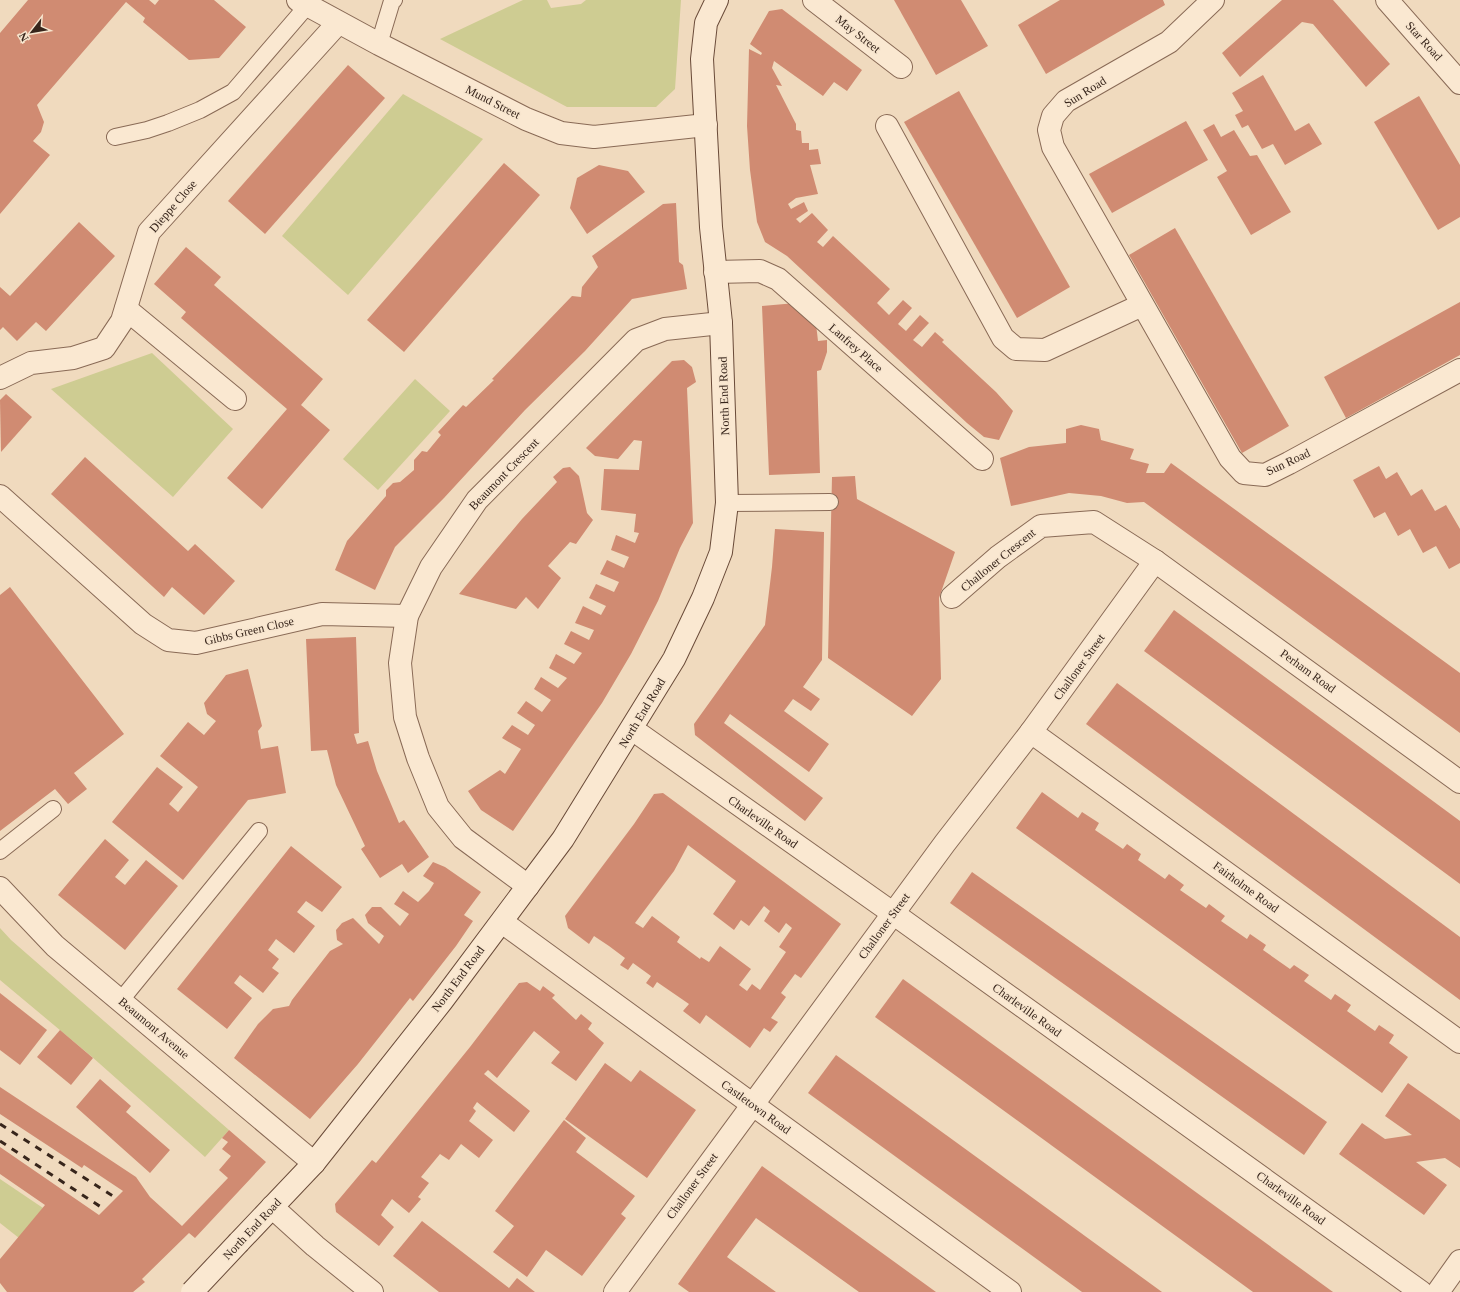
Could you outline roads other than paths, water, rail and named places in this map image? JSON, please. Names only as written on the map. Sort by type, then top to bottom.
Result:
[{"type":"street","name":"North End Road","points":[[192,1292],[314,1163],[442,1001],[502,922],[563,839],[632,730],[674,659],[703,598],[721,552],[727,503],[721,323],[715,272],[702,59],[706,23],[716,0]]},
{"type":"street","name":"May Street","points":[[814,0],[901,67]]},
{"type":"street","name":"Sun Road","points":[[1213,0],[1169,42],[1066,101],[1053,116],[1049,130],[1053,148],[1230,458],[1244,473],[1265,475],[1289,464],[1460,370]]},
{"type":"street","name":"Star Road","points":[[1387,0],[1460,83]]},
{"type":"street","name":"Mund Street","points":[[302,3],[338,23],[526,119],[560,133],[594,138],[706,125]]},
{"type":"street","name":"Dieppe Close","points":[[0,378],[31,364],[74,358],[104,348],[122,321],[149,232],[338,23]]},
{"type":"street","points":[[887,126],[1003,338],[1016,349],[1045,350],[1142,305]]},
{"type":"street","name":"Lanfrey Place","points":[[715,272],[760,271],[778,279],[982,459]]},
{"type":"street","points":[[126,309],[235,399]]},
{"type":"street","name":"Beaumont Crescent","points":[[528,886],[463,838],[438,807],[418,758],[405,716],[400,663],[407,616],[430,566],[477,500],[636,340],[665,329],[721,323]]},
{"type":"street","name":"Gibbs Green Close","points":[[0,496],[143,624],[168,640],[196,643],[322,614],[407,616]]},
{"type":"street","name":"Challoner Crescent","points":[[952,597],[998,557],[1041,526],[1094,522],[1155,561]]},
{"type":"street","name":"Challoner Street","points":[[615,1292],[945,843],[1032,732],[1155,561]]},
{"type":"street","name":"Perham Road","points":[[1155,561],[1460,782]]},
{"type":"street","name":"Charleville Road","points":[[632,730],[894,914],[1421,1292]]},
{"type":"street","name":"Fairholme Road","points":[[1032,732],[1460,1042]]},
{"type":"street","name":"Beaumont Avenue","points":[[0,888],[55,946],[314,1163]]},
{"type":"street","name":"Castletown Road","points":[[502,922],[1010,1292]]},
{"type":"street","points":[[272,1207],[315,1246],[372,1292]]},
{"type":"street","points":[[1438,1292],[1460,1261]]},
{"type":"lane","points":[[379,44],[392,1],[394,0]]},
{"type":"lane","points":[[115,137],[147,130],[168,123],[200,110],[233,92],[302,3]]},
{"type":"lane","points":[[727,503],[830,502]]},
{"type":"lane","points":[[0,851],[53,810]]},
{"type":"lane","points":[[120,1000],[259,831]]},
{"type":"railway","points":[[0,1124],[116,1198]]},
{"type":"railway","points":[[0,1141],[104,1209]]}]
